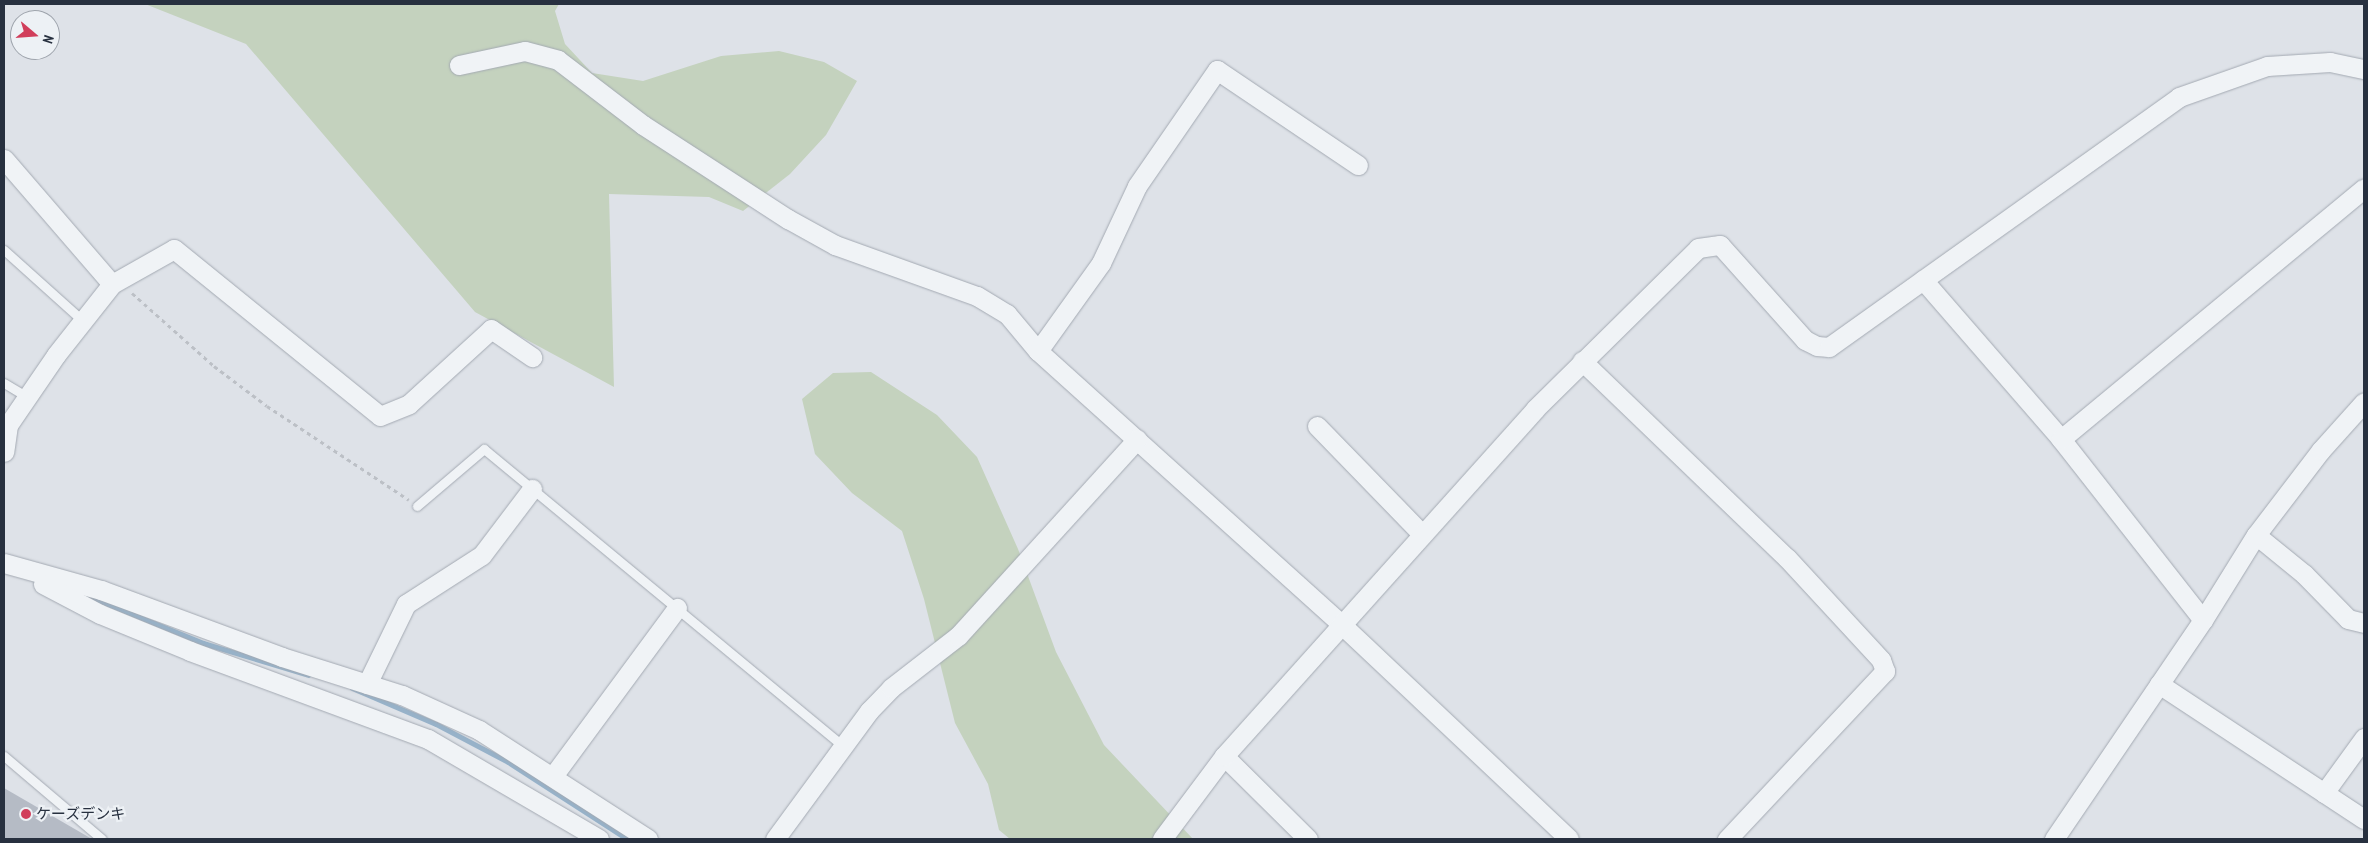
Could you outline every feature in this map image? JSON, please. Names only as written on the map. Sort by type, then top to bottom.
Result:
[{"type":"street","points":[[459,65],[526,51],[558,60],[643,125],[788,219],[835,245],[977,296],[1007,314],[1038,351],[1341,624],[1569,839]]},
{"type":"street","points":[[1162,839],[1224,756],[1422,534],[1582,362],[1698,248],[1720,245],[1805,340],[1817,346],[1830,347],[2179,98],[2267,66],[2330,62],[2364,69]]},
{"type":"street","points":[[1038,351],[1101,263],[1137,186],[1217,70],[1358,165]]},
{"type":"street","points":[[4,159],[112,284]]},
{"type":"street","points":[[2061,439],[2364,188]]},
{"type":"street","points":[[4,452],[8,425],[112,284],[174,249],[380,416],[409,404],[491,329],[532,357]]},
{"type":"street","points":[[1923,280],[2061,439],[2203,620]]},
{"type":"street","points":[[1582,362],[1787,558],[1881,660],[1885,671],[1727,839]]},
{"type":"street","points":[[2054,839],[2203,620],[2256,535],[2320,450],[2364,402]]},
{"type":"street","points":[[1317,426],[1422,534]]},
{"type":"street","points":[[774,839],[842,745],[891,688],[958,636],[1137,439]]},
{"type":"street","points":[[368,684],[406,604],[482,555],[532,489]]},
{"type":"street","points":[[2256,535],[2304,574],[2348,618],[2364,624]]},
{"type":"street","points":[[4,566],[101,590],[193,638],[296,672],[368,684],[402,695],[478,730],[553,776],[648,839]]},
{"type":"street","points":[[4,566],[76,598],[100,614],[193,638],[296,672],[428,739],[599,839]]},
{"type":"street","points":[[553,776],[677,608]]},
{"type":"street","points":[[2159,684],[2364,819]]},
{"type":"street","points":[[2324,793],[2364,738]]},
{"type":"street","points":[[1224,756],[1308,839]]},
{"type":"lane","points":[[4,250],[83,321]]},
{"type":"lane","points":[[4,383],[27,397]]},
{"type":"lane","points":[[417,506],[484,449],[842,745]]},
{"type":"lane","points":[[4,756],[102,839]]},
{"type":"path","points":[[112,284],[128,289],[214,366],[267,406],[417,506]]},
{"type":"green space","points":[[145,4],[559,4],[555,11],[565,44],[592,73],[643,81],[721,56],[779,51],[824,62],[857,81],[826,135],[790,174],[743,211],[709,197],[609,194],[614,387],[475,312],[246,44]]},
{"type":"green space","points":[[871,372],[937,415],[977,457],[1018,549],[1056,652],[1104,745],[1193,839],[1010,839],[999,830],[988,784],[955,723],[924,599],[902,531],[852,493],[815,454],[802,399],[833,373]]},
{"type":"building","name":"ケーズデンキ","points":[[4,788],[92,839],[4,839]]},
{"type":"waterway","points":[[88,596],[203,643],[308,675]]},
{"type":"waterway","points":[[352,688],[436,724],[508,762],[627,839]]},
{"type":"place","name":"ケーズデンキ","points":[[26,814]]}]
